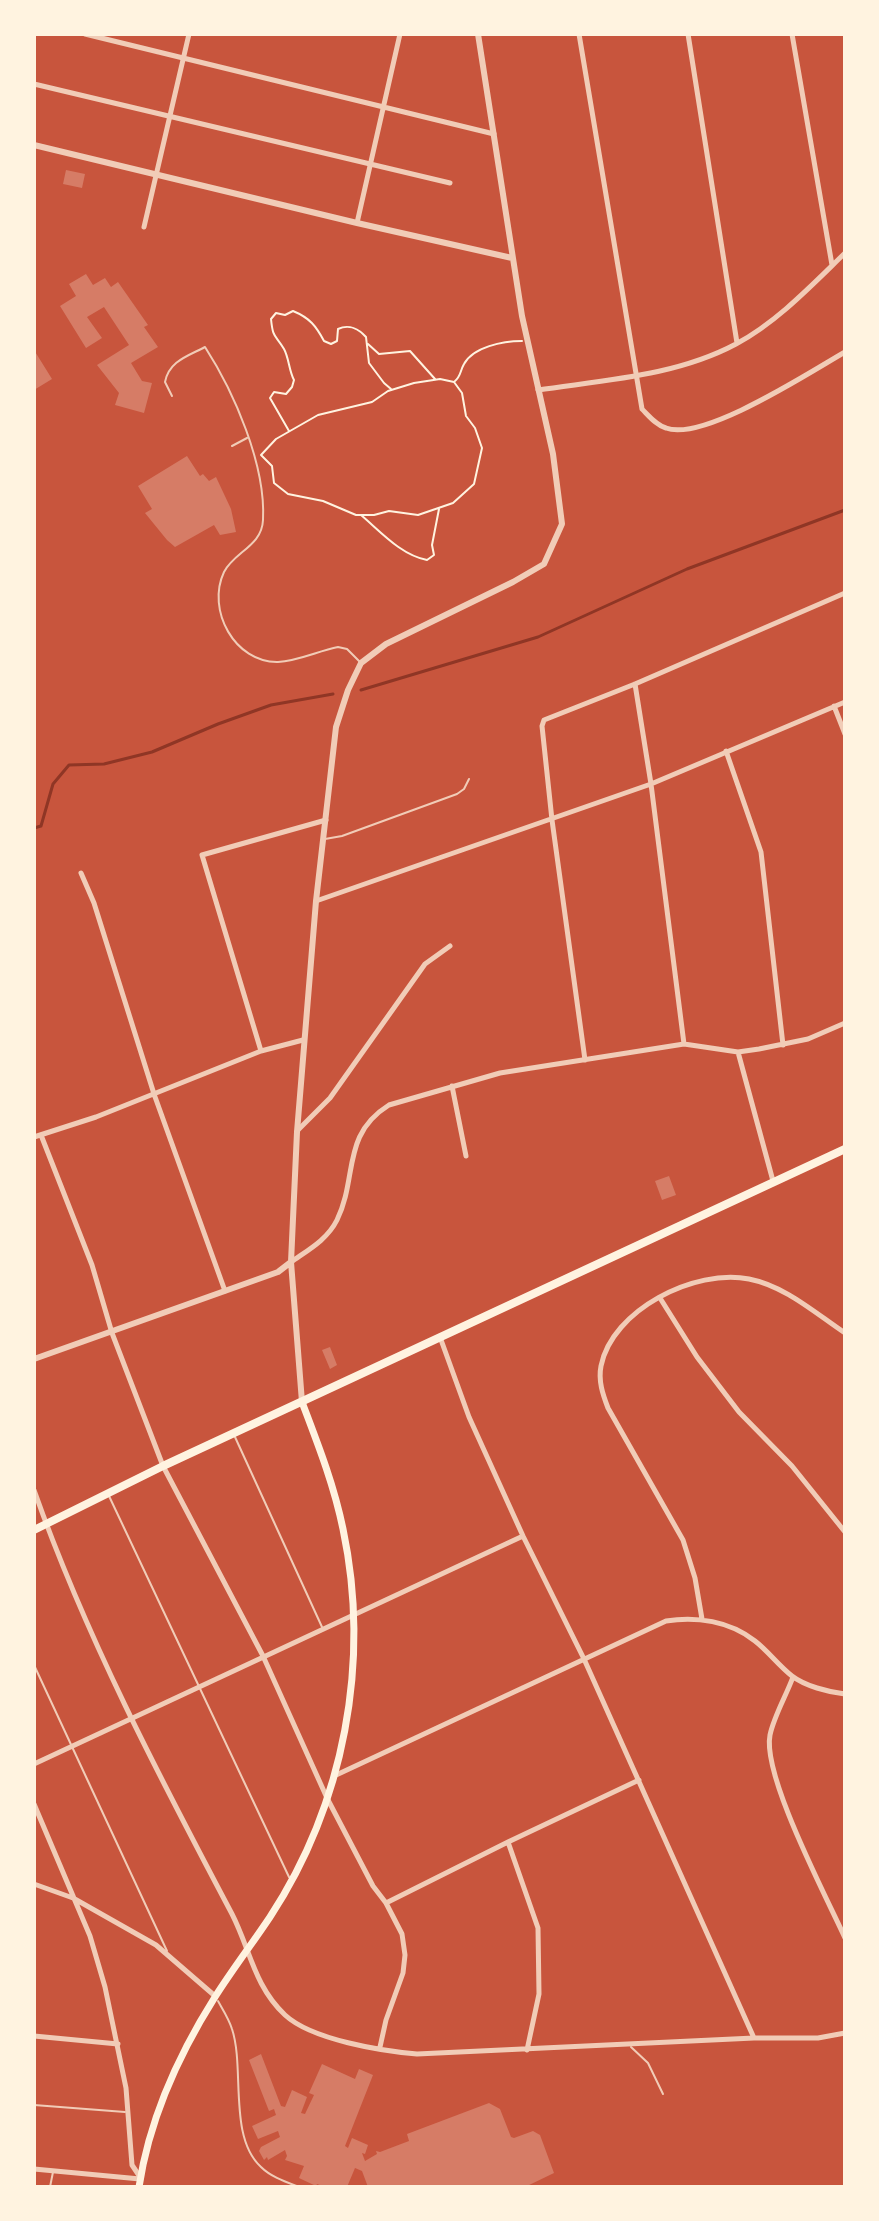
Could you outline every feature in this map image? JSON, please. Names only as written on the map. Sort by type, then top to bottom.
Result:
[{"type":"main road","points":[[34,1530],[163,1466],[845,1149]]},
{"type":"main road","points":[[140,2183],[148,2147],[172,2077],[215,1996],[291,1882],[311,1841],[334,1776],[347,1720],[353,1663],[349,1566],[335,1495],[302,1402]]},
{"type":"street","points":[[85,34],[494,134]]},
{"type":"street","points":[[144,227],[189,34]]},
{"type":"street","points":[[357,223],[400,34]]},
{"type":"street","points":[[302,1402],[291,1262],[297,1132],[316,901],[336,727],[361,663],[386,644],[544,564],[562,524],[558,479],[512,258],[478,34]]},
{"type":"street","points":[[579,34],[634,376],[642,409],[667,429],[689,430],[744,409],[845,352]]},
{"type":"street","points":[[688,34],[737,343]]},
{"type":"street","points":[[792,34],[832,266]]},
{"type":"street","points":[[34,84],[450,183]]},
{"type":"street","points":[[34,145],[512,258]]},
{"type":"street","points":[[538,390],[675,368],[737,343],[780,313],[845,253]]},
{"type":"street","points":[[585,1060],[552,820],[542,726],[544,720],[845,593]]},
{"type":"street","points":[[635,684],[684,1044]]},
{"type":"street","points":[[316,901],[651,784],[845,702]]},
{"type":"street","points":[[834,706],[845,734]]},
{"type":"street","points":[[726,751],[761,852],[783,1045]]},
{"type":"street","points":[[261,1051],[202,855],[326,820]]},
{"type":"street","points":[[81,873],[94,903],[154,1094],[225,1291]]},
{"type":"street","points":[[297,1132],[330,1098],[425,964],[450,946]]},
{"type":"street","points":[[34,1359],[278,1272],[322,1240],[337,1221],[354,1149],[362,1129],[374,1114],[389,1105],[500,1073],[684,1044],[738,1052],[808,1039],[845,1023]]},
{"type":"street","points":[[34,1137],[96,1117],[261,1051],[303,1040]]},
{"type":"street","points":[[738,1052],[773,1181]]},
{"type":"street","points":[[452,1086],[466,1156]]},
{"type":"street","points":[[41,1135],[92,1265],[112,1333],[163,1466],[263,1656],[327,1798],[402,1934],[405,1955],[403,1973],[380,2047]]},
{"type":"street","points":[[702,1619],[695,1578],[683,1540],[601,1391],[601,1367],[610,1342],[638,1312],[660,1298],[697,1281],[735,1277],[777,1288],[845,1333]]},
{"type":"street","points":[[660,1298],[697,1357],[739,1412],[792,1466],[845,1532]]},
{"type":"street","points":[[440,1337],[469,1417],[584,1659],[754,2038]]},
{"type":"street","points":[[34,1490],[46,1525],[131,1721],[239,1927],[252,1968],[274,2003],[303,2028],[339,2041],[380,2047],[389,2052],[417,2054],[627,2043],[818,2038],[845,2033]]},
{"type":"street","points":[[34,1764],[523,1536]]},
{"type":"street","points":[[334,1776],[666,1621],[702,1619],[729,1627],[754,1640],[793,1677],[812,1686],[845,1694]]},
{"type":"street","points":[[793,1677],[770,1735],[769,1759],[791,1817],[845,1938]]},
{"type":"street","points":[[386,1903],[639,1780]]},
{"type":"street","points":[[34,1804],[90,1936],[118,2044],[132,2165],[140,2183]]},
{"type":"street","points":[[508,1842],[538,1928],[539,1994],[527,2050]]},
{"type":"street","points":[[34,1884],[73,1898],[156,1945],[215,1996]]},
{"type":"street","points":[[34,2036],[118,2044]]},
{"type":"street","points":[[34,2169],[140,2183]]},
{"type":"lane","points":[[172,396],[165,382],[169,369],[205,347],[226,379],[258,474],[263,528],[224,573],[219,598],[220,615],[237,645],[265,660],[295,659],[338,647],[347,649],[361,663]]},
{"type":"lane","points":[[232,446],[248,438]]},
{"type":"lane","points":[[324,839],[342,836],[457,794],[469,779]]},
{"type":"lane","points":[[233,1434],[323,1628]]},
{"type":"lane","points":[[108,1493],[291,1882]]},
{"type":"lane","points":[[34,1665],[169,1956]]},
{"type":"lane","points":[[215,1996],[233,2030],[248,2150],[259,2166],[270,2174],[299,2187]]},
{"type":"lane","points":[[627,2043],[648,2063],[663,2094]]},
{"type":"lane","points":[[34,2105],[128,2112]]},
{"type":"lane","points":[[50,2187],[53,2171]]},
{"type":"path","points":[[289,431],[270,398],[274,392],[286,394],[294,380],[283,348],[274,339],[272,316],[276,313],[285,315],[293,311],[301,314],[317,326],[324,341],[331,344],[337,341],[338,329],[353,327],[379,354],[410,351],[436,380]]},
{"type":"path","points":[[454,382],[462,393],[466,416],[478,435],[482,456],[472,489],[439,509],[418,515],[395,511],[360,515],[311,497],[288,494],[276,485],[272,466],[261,455],[276,439],[318,415],[372,402],[392,389],[414,383],[436,380],[454,382],[459,378],[465,362],[483,348],[503,341],[527,341]]},
{"type":"path","points":[[368,344],[369,363],[392,389]]},
{"type":"path","points":[[360,515],[389,541],[415,557],[427,560],[434,555],[432,545],[439,509]]},
{"type":"building","points":[[66,170],[85,174],[82,188],[63,184]]},
{"type":"building","points":[[86,274],[93,285],[105,278],[111,287],[118,282],[148,325],[144,327],[158,347],[131,363],[142,381],[152,383],[144,413],[115,405],[119,393],[97,365],[129,345],[104,307],[87,317],[102,338],[86,348],[60,306],[76,296],[69,284]]},
{"type":"building","points":[[34,350],[52,379],[34,390]]},
{"type":"building","points":[[187,456],[200,476],[203,474],[209,481],[216,477],[231,509],[236,532],[220,535],[214,525],[175,547],[145,513],[152,509],[138,486]]},
{"type":"building","points":[[669,1176],[676,1195],[662,1200],[655,1181]]},
{"type":"building","points":[[330,1347],[337,1365],[330,1369],[322,1350]]},
{"type":"building","points":[[261,2054],[281,2106],[285,2107],[292,2090],[307,2097],[301,2113],[305,2114],[314,2095],[309,2093],[322,2064],[355,2079],[359,2069],[373,2075],[345,2146],[348,2148],[352,2138],[368,2145],[365,2154],[362,2153],[365,2161],[377,2154],[376,2151],[409,2141],[407,2134],[489,2103],[500,2109],[511,2137],[533,2131],[540,2135],[554,2173],[525,2187],[368,2187],[362,2171],[355,2168],[347,2187],[316,2186],[299,2178],[304,2166],[285,2160],[285,2150],[268,2160],[267,2157],[264,2160],[259,2151],[280,2137],[278,2131],[258,2139],[252,2126],[276,2115],[274,2109],[269,2111],[249,2060]]},
{"type":"waterway","points":[[361,690],[538,637],[687,569],[845,510]]},
{"type":"waterway","points":[[34,828],[41,826],[53,784],[69,765],[104,764],[152,752],[271,705],[333,694]]}]
